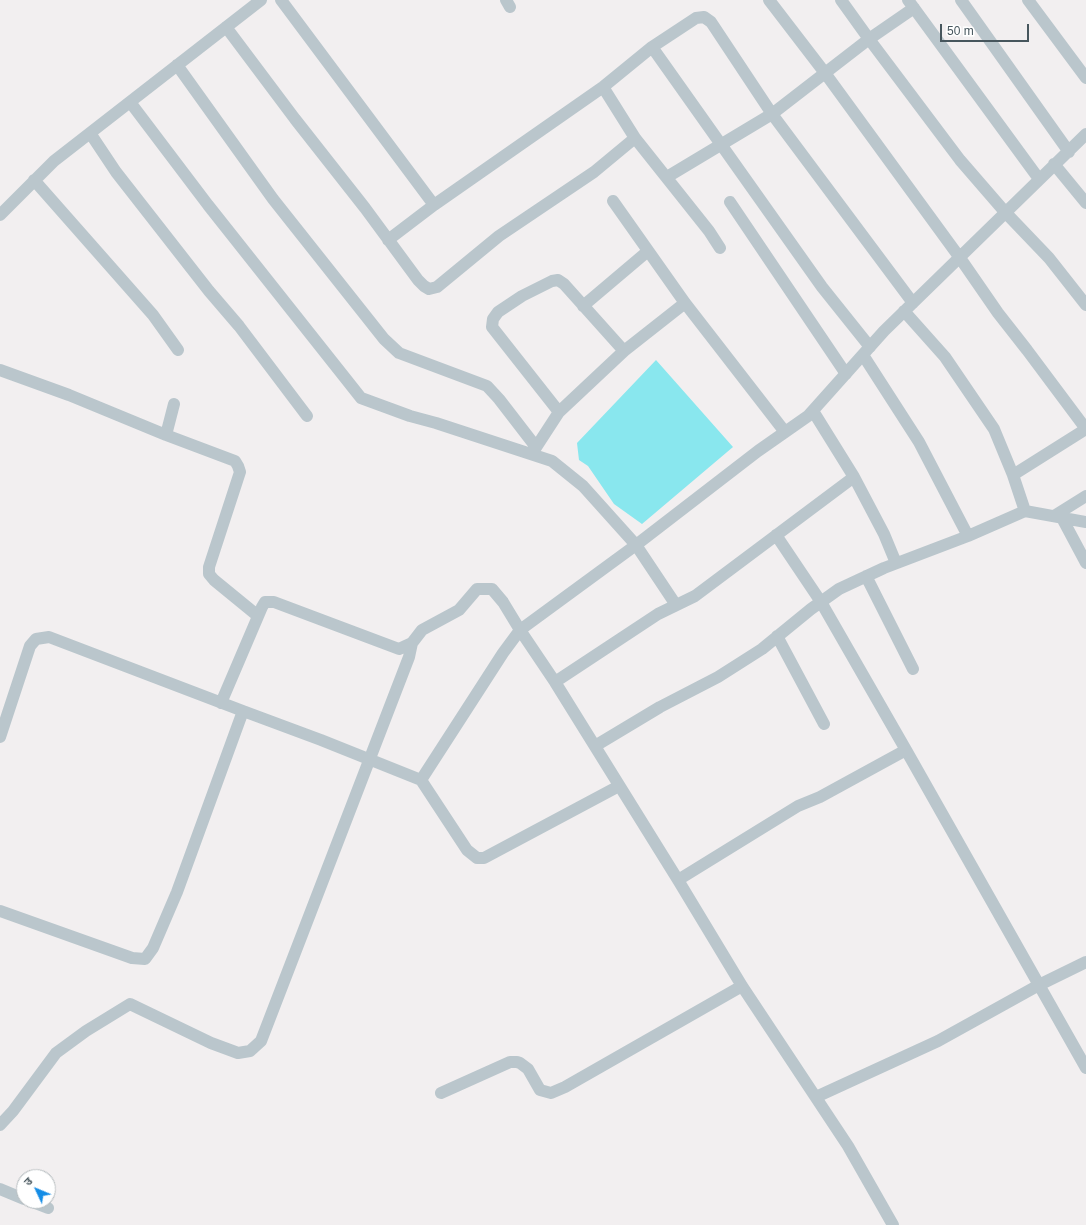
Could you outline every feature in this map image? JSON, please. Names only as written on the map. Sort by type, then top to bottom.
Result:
[{"type":"street","points":[[0,215],[54,162],[261,0]]},
{"type":"street","points":[[281,0],[434,204]]},
{"type":"street","points":[[769,0],[825,73],[960,258],[998,313],[1086,429],[1013,475]]},
{"type":"street","points":[[841,0],[960,160],[1005,212],[1049,258],[1086,305]]},
{"type":"street","points":[[961,0],[1069,152]]},
{"type":"street","points":[[1029,1],[1086,78]]},
{"type":"street","points":[[667,177],[772,114],[869,39],[911,4],[1039,179]]},
{"type":"street","points":[[388,240],[434,204],[603,87],[652,47],[696,18],[704,16],[711,22],[772,114],[945,357],[994,429],[1013,475],[1025,511]]},
{"type":"street","points":[[226,27],[294,119],[424,286],[429,289],[437,287],[500,236],[594,172],[635,138]]},
{"type":"street","points":[[652,47],[866,351],[919,442],[968,536]]},
{"type":"street","points":[[177,65],[273,199],[384,339],[399,354],[487,386],[499,399],[534,450]]},
{"type":"street","points":[[603,87],[635,138],[709,231],[720,248]]},
{"type":"street","points":[[130,102],[208,205],[361,398],[410,416],[443,426],[534,450],[552,461],[583,486],[636,545],[676,605]]},
{"type":"street","points":[[90,133],[121,178],[239,326],[307,416]]},
{"type":"street","points":[[421,780],[503,653],[520,630],[636,545],[758,451],[808,416],[866,351],[909,307],[1086,134]]},
{"type":"street","points":[[1054,164],[1086,203]]},
{"type":"street","points":[[34,180],[153,315],[178,350]]},
{"type":"street","points":[[613,201],[685,303],[786,432]]},
{"type":"street","points":[[730,202],[846,374]]},
{"type":"street","points":[[583,306],[648,251]]},
{"type":"street","points":[[559,412],[492,327],[492,319],[498,312],[522,296],[552,281],[558,280],[564,284],[624,351]]},
{"type":"street","points":[[534,450],[559,412],[624,351],[685,303]]},
{"type":"street","points":[[0,370],[69,395],[166,435],[235,461],[240,472],[209,567],[209,574],[214,580],[258,616]]},
{"type":"street","points":[[166,435],[174,404]]},
{"type":"street","points":[[813,411],[854,477],[884,534],[896,563]]},
{"type":"street","points":[[555,682],[658,614],[695,596],[854,477]]},
{"type":"street","points":[[1058,517],[1086,496]]},
{"type":"street","points":[[595,746],[660,707],[718,677],[762,648],[820,602],[839,589],[866,576],[968,536],[1025,511],[1086,522]]},
{"type":"street","points":[[1058,517],[1086,563]]},
{"type":"street","points":[[776,535],[820,602],[906,750],[1086,1068]]},
{"type":"street","points":[[866,576],[913,669]]},
{"type":"street","points":[[0,1125],[14,1111],[56,1053],[86,1031],[130,1004],[211,1043],[238,1053],[250,1051],[261,1041],[370,759],[409,656],[412,643],[422,630],[459,610],[477,589],[492,589],[503,602],[555,682],[742,986],[848,1146],[893,1225]]},
{"type":"street","points":[[221,703],[265,602],[274,602],[398,649],[412,643]]},
{"type":"street","points":[[777,636],[824,724]]},
{"type":"street","points":[[0,737],[30,646],[36,639],[49,637],[370,759],[421,780],[467,850],[477,858],[484,858],[620,786]]},
{"type":"street","points":[[0,911],[132,958],[145,959],[153,948],[177,892],[243,711]]},
{"type":"street","points":[[678,880],[798,806],[820,798],[906,750]]},
{"type":"street","points":[[816,1097],[938,1041],[1039,985],[1086,962]]},
{"type":"street","points":[[441,1093],[510,1062],[516,1062],[528,1069],[540,1090],[551,1093],[565,1087],[742,986]]},
{"type":"street","points":[[0,1189],[16,1196]]},
{"type":"water","points":[[656,360],[733,447],[642,524],[614,504],[588,466],[579,460],[577,443]]}]
